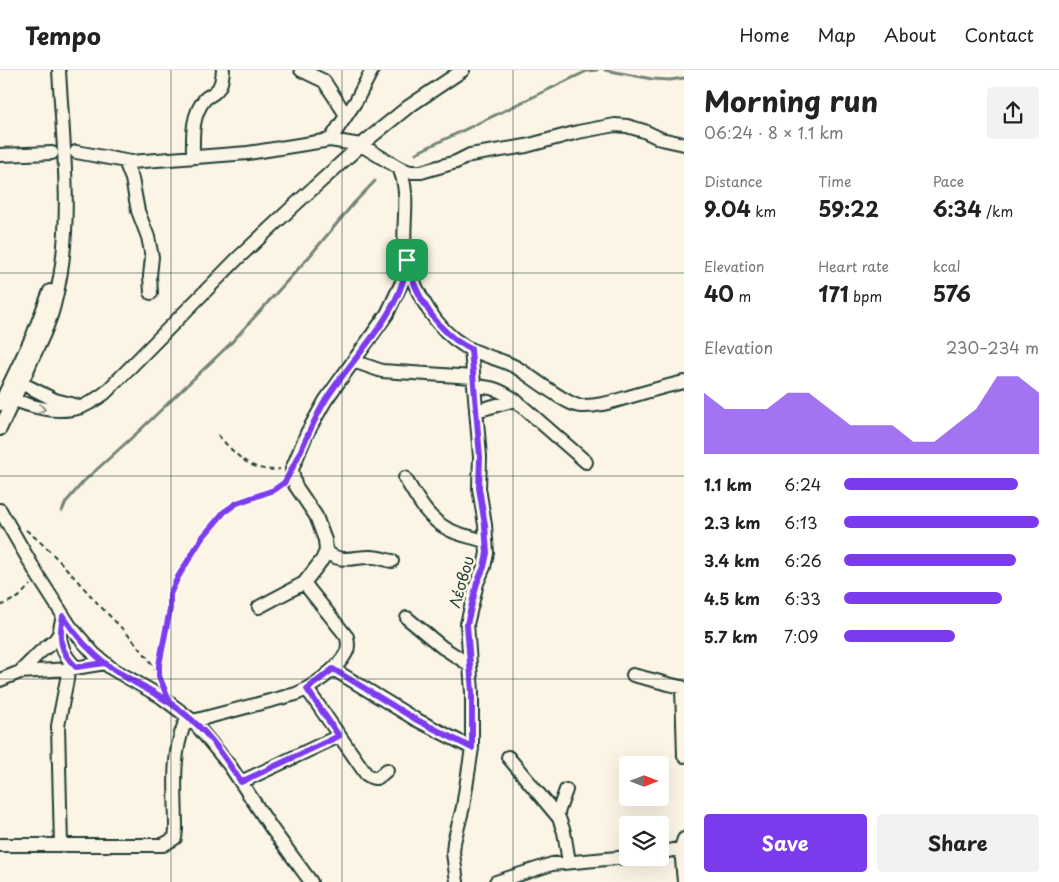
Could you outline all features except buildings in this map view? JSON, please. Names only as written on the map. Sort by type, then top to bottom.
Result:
[{"type":"street","points":[[0,429],[6,400],[49,322],[56,300],[64,238],[65,167],[59,70]]},
{"type":"street","points":[[193,157],[195,121],[205,99],[218,89],[222,82],[223,70]]},
{"type":"street","points":[[301,70],[324,81],[346,114]]},
{"type":"street","points":[[330,140],[366,85],[372,70]]},
{"type":"street","points":[[6,400],[46,410],[82,406],[106,393],[237,259],[361,145],[408,107],[463,70]]},
{"type":"street","points":[[76,152],[125,161],[248,153],[330,140],[361,145],[399,168],[410,172],[428,171],[456,162],[470,155],[526,146],[585,130],[615,125],[627,126],[684,144]]},
{"type":"street","points":[[0,155],[52,153]]},
{"type":"street","points":[[125,161],[132,180],[138,211],[148,237],[152,256],[151,293]]},
{"type":"street","points":[[399,168],[404,179],[403,241],[414,282],[435,319],[463,345],[518,368],[578,406],[605,404],[684,382]]},
{"type":"street","points":[[259,607],[304,583],[322,560],[326,551],[316,516],[294,485],[292,469],[315,418],[338,382],[387,314],[397,296],[406,270],[407,260]]},
{"type":"street","name":"Λέσβου","points":[[457,882],[453,853],[454,842],[463,806],[472,748],[472,692],[467,624],[487,553],[479,488],[480,457],[471,349]]},
{"type":"street","points":[[353,361],[382,371],[474,382],[495,388],[515,400],[586,462]]},
{"type":"street","points":[[17,381],[55,400],[82,406]]},
{"type":"street","points":[[476,411],[515,400]]},
{"type":"street","points":[[405,478],[422,507],[436,521],[450,531],[486,542]]},
{"type":"street","points":[[0,510],[38,576],[70,626],[94,654],[105,663],[170,703],[193,721],[230,766],[272,829],[311,882]]},
{"type":"street","points":[[326,551],[332,557],[338,558],[373,557],[392,561]]},
{"type":"street","points":[[0,844],[163,845],[175,838],[177,746],[184,725],[296,694],[307,689],[333,669],[347,653],[349,644],[347,637],[304,583]]},
{"type":"street","points":[[20,672],[55,640],[59,634],[63,616]]},
{"type":"street","points":[[408,618],[442,647],[470,665]]},
{"type":"street","points":[[59,634],[63,650],[72,668],[58,726],[61,845]]},
{"type":"street","points":[[0,680],[20,672],[105,663]]},
{"type":"street","points":[[333,669],[415,719],[472,748]]},
{"type":"street","points":[[633,675],[683,687],[684,756]]},
{"type":"street","points":[[307,689],[366,774],[372,779],[377,779],[387,770]]},
{"type":"street","points":[[241,782],[339,736]]},
{"type":"street","points":[[508,757],[558,815],[564,832],[568,862]]},
{"type":"street","points":[[558,815],[566,790]]},
{"type":"street","points":[[669,849],[683,844],[684,882]]},
{"type":"street","points":[[496,882],[552,864],[619,858]]},
{"type":"path","points":[[159,676],[159,665],[170,609],[170,594],[202,538],[224,512],[241,501],[274,490],[284,483],[292,469],[272,470],[253,466],[234,454],[218,435]]},
{"type":"path","points":[[8,522],[27,530],[133,639],[159,676],[170,703]]},
{"type":"path","points":[[0,606],[19,597],[38,576]]},
{"type":"waterway","points":[[416,153],[587,71],[597,70]]},
{"type":"waterway","points":[[605,70],[652,79],[670,80],[684,78]]},
{"type":"waterway","points":[[62,511],[66,502],[84,481],[231,343],[375,181]]},
{"type":"route","points":[[407,260],[406,270],[397,296],[369,341],[325,401],[284,483],[274,490],[237,503],[224,512],[202,538],[178,577],[170,594],[167,631],[159,665],[159,676],[170,703],[160,696],[111,668],[94,654],[63,616],[59,634],[68,660],[76,667],[105,663],[160,696],[193,721],[206,735],[241,782],[339,736],[307,689],[333,669],[415,719],[472,748],[472,692],[467,624],[487,553],[479,488],[479,437],[471,349],[454,338],[435,319],[414,282],[407,260]]}]
